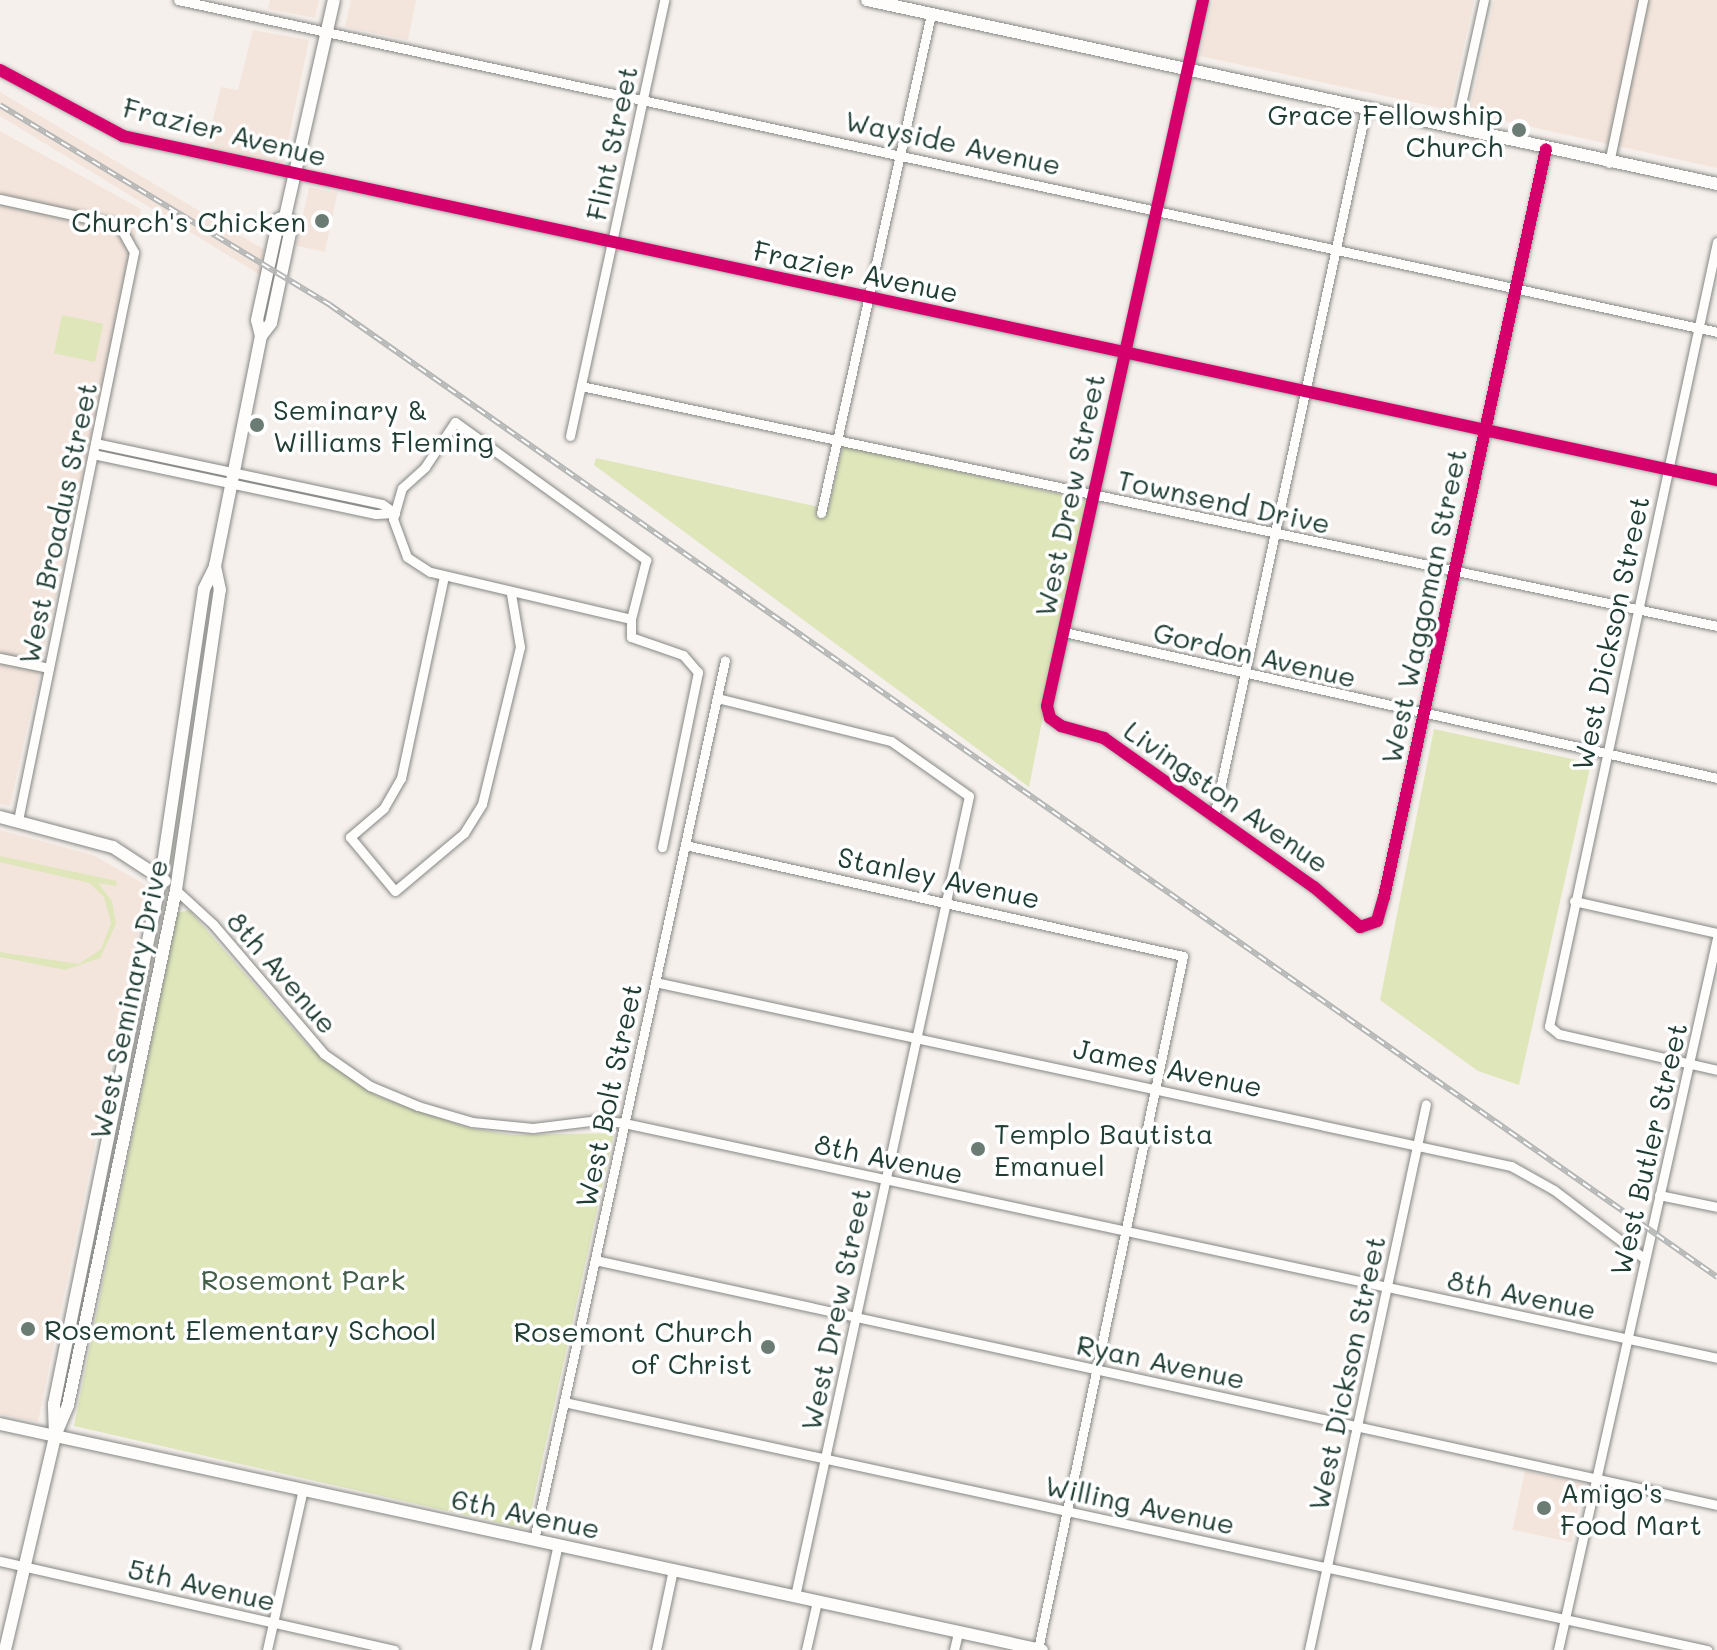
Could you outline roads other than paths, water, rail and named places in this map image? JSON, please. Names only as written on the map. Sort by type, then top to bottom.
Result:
[{"type":"main road","name":"West Seminary Drive","points":[[55,1436],[54,1404],[161,877],[204,589],[215,566],[261,336],[257,320],[279,219],[285,217],[334,0]]},
{"type":"main road","points":[[867,0],[1717,184]]},
{"type":"main road","name":"West Seminary Drive","points":[[5,1650],[55,1436],[68,1405],[176,890],[220,590],[215,566]]},
{"type":"main road","points":[[0,817],[113,847],[176,890]]},
{"type":"main road","points":[[131,1026],[147,1030]]},
{"type":"main road","points":[[89,1231],[105,1235]]},
{"type":"main road","name":"6th Avenue","points":[[0,1424],[1040,1650]]},
{"type":"street","name":"Wayside Avenue","points":[[178,0],[642,101],[900,152],[1717,332]]},
{"type":"street","name":"Flint Street","points":[[570,436],[664,0]]},
{"type":"street","name":"West Drew Street","points":[[1050,718],[1048,694],[1203,0]]},
{"type":"street","points":[[1456,127],[1484,0]]},
{"type":"street","points":[[1609,163],[1643,0]]},
{"type":"street","points":[[821,513],[931,14]]},
{"type":"street","name":"Frazier Avenue","points":[[0,70],[123,136],[1717,480]]},
{"type":"street","points":[[1214,817],[1272,534],[1366,108]]},
{"type":"street","name":"West Waggoman Street","points":[[1368,927],[1377,921],[1384,897],[1546,149]]},
{"type":"street","name":"West Broadus Street","points":[[0,199],[119,225],[128,235],[132,263],[18,820]]},
{"type":"street","name":"West Dickson Street","points":[[1690,1064],[1552,1032],[1549,1017],[1717,242]]},
{"type":"street","name":"Townsend Drive","points":[[581,386],[1717,626]]},
{"type":"street","points":[[631,619],[511,594],[444,576],[407,557],[396,533],[395,513],[402,488],[425,467],[455,422],[646,560],[630,633],[638,642],[683,655],[698,672],[662,847]]},
{"type":"street","points":[[95,443],[231,477],[290,496],[376,514],[395,513]]},
{"type":"street","points":[[93,454],[292,484],[382,504],[395,513]]},
{"type":"street","points":[[290,496],[292,484]]},
{"type":"street","points":[[444,576],[401,778],[384,808],[350,837],[395,891],[464,833],[482,804],[520,647],[511,594]]},
{"type":"street","name":"Gordon Avenue","points":[[1064,632],[1245,676],[1607,751],[1717,778]]},
{"type":"street","points":[[0,658],[49,668]]},
{"type":"street","name":"West Bolt Street","points":[[534,1540],[725,660]]},
{"type":"street","name":"West Drew Street","points":[[717,698],[891,741],[969,796],[795,1596]]},
{"type":"street","name":"Livingston Avenue","points":[[1050,718],[1104,738],[1324,895],[1360,927],[1368,927]]},
{"type":"street","name":"Stanley Avenue","points":[[685,845],[946,900],[1183,956],[1155,1090]]},
{"type":"street","name":"8th Avenue","points":[[176,890],[213,924],[307,1037],[370,1086],[472,1122],[533,1128],[599,1120],[624,1123],[1717,1358]]},
{"type":"street","points":[[1574,901],[1717,935]]},
{"type":"street","name":"West Butler Street","points":[[1558,1650],[1717,935]]},
{"type":"street","name":"James Avenue","points":[[655,982],[1511,1166],[1532,1176],[1645,1259]]},
{"type":"street","points":[[1690,1064],[1717,1070]]},
{"type":"street","points":[[1040,1650],[1155,1090]]},
{"type":"street","name":"West Dickson Street","points":[[1309,1650],[1426,1104]]},
{"type":"street","points":[[1659,1195],[1717,1207]]},
{"type":"street","name":"Ryan Avenue","points":[[595,1260],[1717,1505]]},
{"type":"street","name":"Willing Avenue","points":[[564,1402],[1707,1650]]},
{"type":"street","points":[[267,1650],[303,1489]]},
{"type":"street","points":[[535,1650],[558,1544]]},
{"type":"street","name":"5th Avenue","points":[[0,1561],[394,1650]]},
{"type":"street","points":[[656,1650],[673,1569]]},
{"type":"street","points":[[806,1650],[817,1601]]},
{"type":"street","points":[[954,1650],[958,1632]]},
{"type":"railway","points":[[0,105],[330,305],[1717,1277]]},
{"type":"place","name":"Grace Fellowship Church","points":[[1519,130]]},
{"type":"place","name":"Church's Chicken","points":[[322,221]]},
{"type":"place","name":"Seminary & Williams Fleming","points":[[257,425]]},
{"type":"place","name":"Templo Bautista Emanuel","points":[[978,1149]]},
{"type":"place","name":"Rosemont Elementary School","points":[[28,1329]]},
{"type":"place","name":"Rosemont Church of Christ","points":[[768,1347]]},
{"type":"place","name":"Amigo's Food Mart","points":[[1544,1508]]},
{"type":"park label","name":"Rosemont Park","points":[[303,1279]]}]
